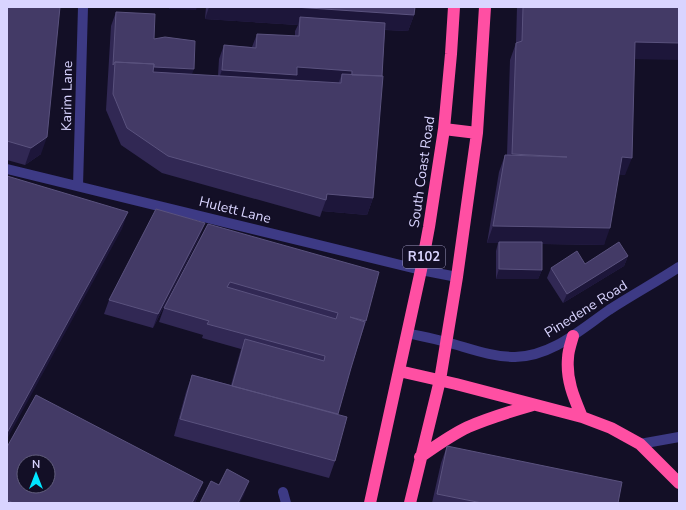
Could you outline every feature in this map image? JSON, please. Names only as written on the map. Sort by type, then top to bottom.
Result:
[{"type":"highway","name":"South Coast Road","points":[[370,503],[421,270],[444,129],[452,54],[454,7]]},
{"type":"highway","name":"R102","points":[[410,503],[440,380],[457,277],[477,133],[485,7]]},
{"type":"highway","points":[[444,129],[477,133]]},
{"type":"highway","points":[[572,336],[568,357],[568,374],[571,391],[582,417]]},
{"type":"highway","points":[[399,371],[440,380],[582,417],[611,428],[640,444],[679,483]]},
{"type":"highway","points":[[420,457],[445,439],[468,427],[496,416],[533,405]]},
{"type":"street","name":"Karim Lane","points":[[78,186],[83,7]]},
{"type":"street","name":"Hulett Lane","points":[[7,169],[421,270],[457,277]]},
{"type":"street","name":"Pinedene Road","points":[[407,333],[490,354],[515,357],[535,354],[555,346],[572,336],[610,310],[679,267]]},
{"type":"street","points":[[640,444],[679,437]]},
{"type":"street","points":[[283,492],[286,503]]},
{"type":"building","points":[[7,7],[60,7],[47,137],[31,148],[7,141]]},
{"type":"building","points":[[294,7],[415,7],[414,15]]},
{"type":"building","points":[[523,7],[679,7],[679,43],[635,42],[632,158],[622,157],[610,228],[493,226],[505,155],[567,157],[512,154],[516,43],[522,41]]},
{"type":"building","points":[[116,12],[155,14],[154,39],[165,37],[195,41],[194,69],[154,67],[154,64],[115,62],[113,65]]},
{"type":"building","points":[[300,17],[385,23],[382,76],[352,75],[352,71],[297,67],[297,75],[222,70],[224,45],[256,48],[257,34],[299,36]]},
{"type":"building","points":[[115,62],[154,64],[153,72],[341,83],[342,74],[383,76],[373,198],[327,194],[326,200],[168,156],[127,128],[113,94]]},
{"type":"building","points":[[7,176],[128,212],[7,433]]},
{"type":"building","points":[[156,209],[205,223],[158,314],[109,300]]},
{"type":"building","points":[[208,224],[379,272],[366,321],[350,317],[365,322],[338,414],[232,386],[245,339],[324,361],[325,356],[207,324],[209,321],[164,308]],"holes":[[[230,282],[338,313],[336,319],[227,287]]]},
{"type":"building","points":[[499,242],[542,242],[542,270],[499,269]]},
{"type":"building","points":[[619,242],[628,256],[567,294],[551,268],[577,251],[585,264]]},
{"type":"building","points":[[192,375],[347,417],[335,461],[180,419]]},
{"type":"building","points":[[36,395],[203,482],[192,503],[13,503],[7,500],[7,447]]},
{"type":"building","points":[[447,446],[622,482],[618,503],[482,503],[437,494]]},
{"type":"building","points":[[227,469],[249,481],[238,503],[200,503],[211,481],[219,485]]}]
